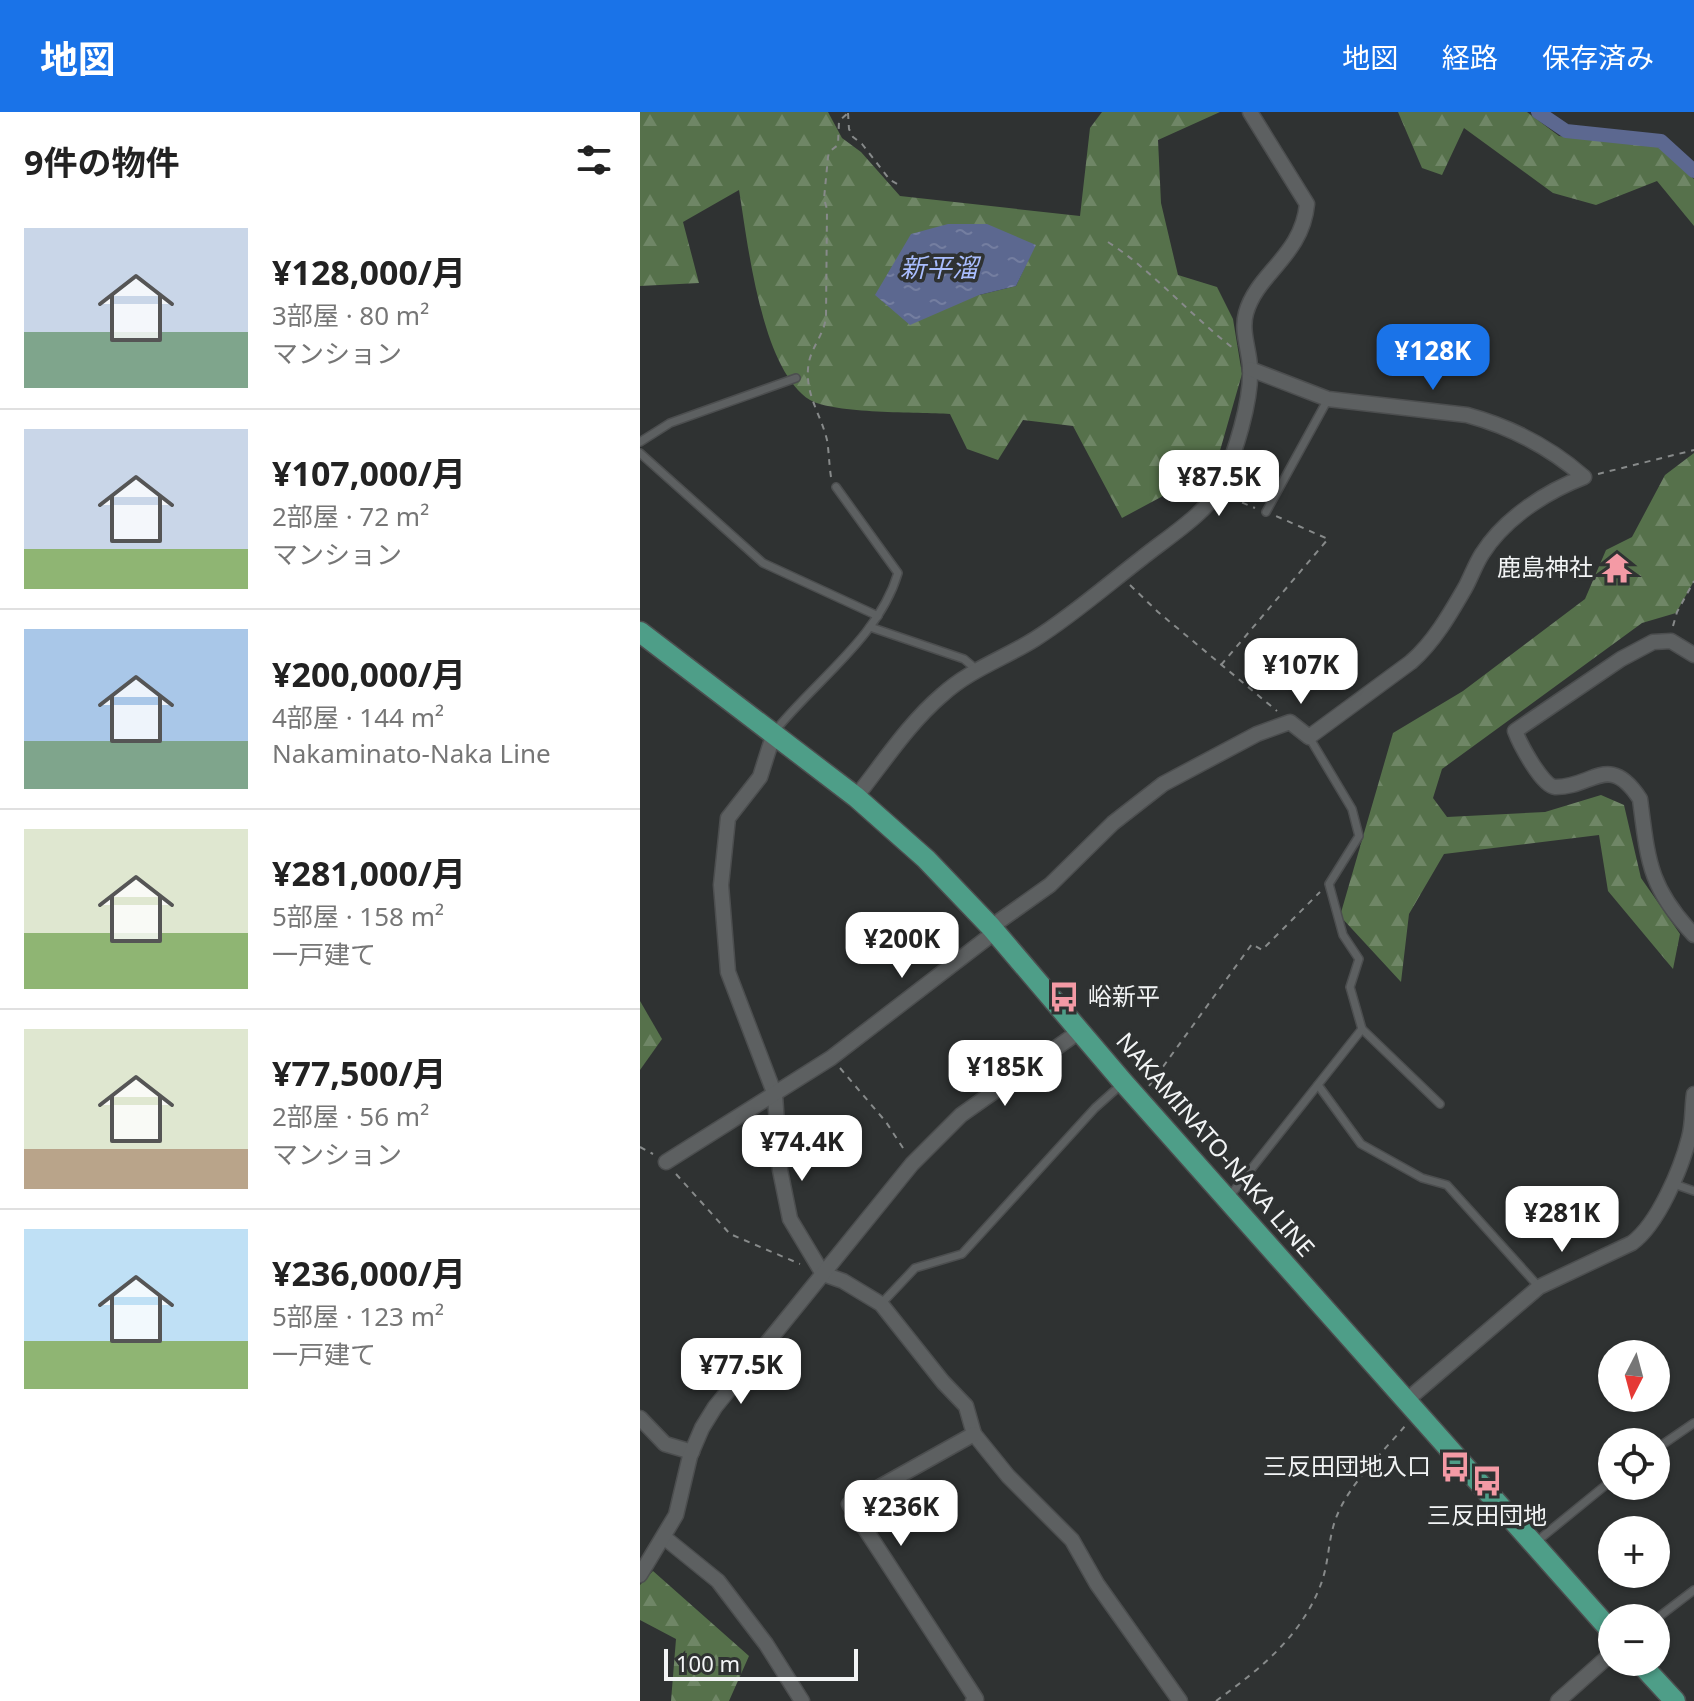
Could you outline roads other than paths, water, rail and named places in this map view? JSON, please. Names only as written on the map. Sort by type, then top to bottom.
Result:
[{"type":"main road","name":"NAKAMINATO-NAKA LINE","points":[[640,632],[856,797],[926,859],[993,930],[1123,1082],[1598,1616]]},
{"type":"main road","points":[[1652,1676],[1675,1701]]},
{"type":"street","points":[[856,797],[942,695],[977,670],[1034,640],[1196,515],[1217,492],[1228,468],[1246,406],[1250,369],[1244,326],[1246,311],[1295,242],[1306,217],[1307,204],[1250,112]]},
{"type":"street","points":[[666,1162],[831,1058],[1050,885],[1113,823],[1163,784],[1257,734],[1290,722],[1309,737],[1425,649],[1466,586],[1481,556],[1504,527],[1545,496],[1584,477],[1554,453],[1485,420],[1467,415],[1328,399],[1250,369]]},
{"type":"street","points":[[1694,655],[1671,641],[1653,642],[1621,659],[1515,731],[1546,784],[1554,787],[1599,774],[1611,774],[1633,788],[1640,799],[1651,873],[1671,910],[1694,935]]},
{"type":"street","points":[[774,733],[760,777],[728,818],[721,885],[728,972],[775,1095],[780,1170],[790,1219],[823,1274],[843,1281],[881,1304],[966,1406],[974,1434],[1008,1476],[1072,1540],[1097,1584],[1180,1701]]},
{"type":"street","points":[[640,1575],[665,1538],[676,1515],[692,1452],[715,1407],[912,1164],[961,1115],[1080,1031]]},
{"type":"street","points":[[1412,1406],[1539,1287],[1642,1236],[1673,1183],[1690,1136],[1693,1103]]},
{"type":"street","points":[[640,1418],[665,1444],[692,1452]]},
{"type":"street","points":[[973,1701],[976,1699],[849,1504],[974,1434]]},
{"type":"street","points":[[665,1538],[718,1581],[766,1644],[802,1701]]},
{"type":"street","points":[[1558,1701],[1598,1665]]},
{"type":"lane","points":[[640,442],[670,423],[796,378]]},
{"type":"lane","points":[[1266,512],[1328,399]]},
{"type":"lane","points":[[640,453],[763,563],[878,616]]},
{"type":"lane","points":[[774,733],[870,627],[891,597],[898,573],[836,487]]},
{"type":"lane","points":[[870,627],[964,659],[977,670]]},
{"type":"lane","points":[[1309,737],[1352,809],[1359,836],[1329,884],[1343,935],[1359,959],[1350,987],[1362,1029],[1440,1104]]},
{"type":"lane","points":[[1227,1199],[1362,1029]]},
{"type":"lane","points":[[881,1304],[915,1268],[962,1254],[1095,1108],[1123,1082]]},
{"type":"lane","points":[[1318,1085],[1361,1144],[1422,1178],[1447,1185],[1539,1287]]},
{"type":"lane","points":[[1673,1183],[1694,1191]]},
{"type":"lane","points":[[1670,1439],[1694,1423]]},
{"type":"lane","points":[[1534,1544],[1598,1491]]},
{"type":"lane","points":[[1670,1608],[1694,1590]]},
{"type":"water","name":"新平溜","points":[[948,224],[987,224],[1036,245],[1016,286],[979,295],[910,325],[875,295],[911,234]]},
{"type":"waterway","points":[[1538,112],[1566,131],[1661,141],[1694,171]]},
{"type":"place","name":"鹿島神社","points":[[1617,568]]},
{"type":"place","name":"峪新平","points":[[1064,997]]},
{"type":"place","name":"三反田団地入口","points":[[1455,1467]]},
{"type":"place","name":"三反田団地","points":[[1487,1481]]}]
